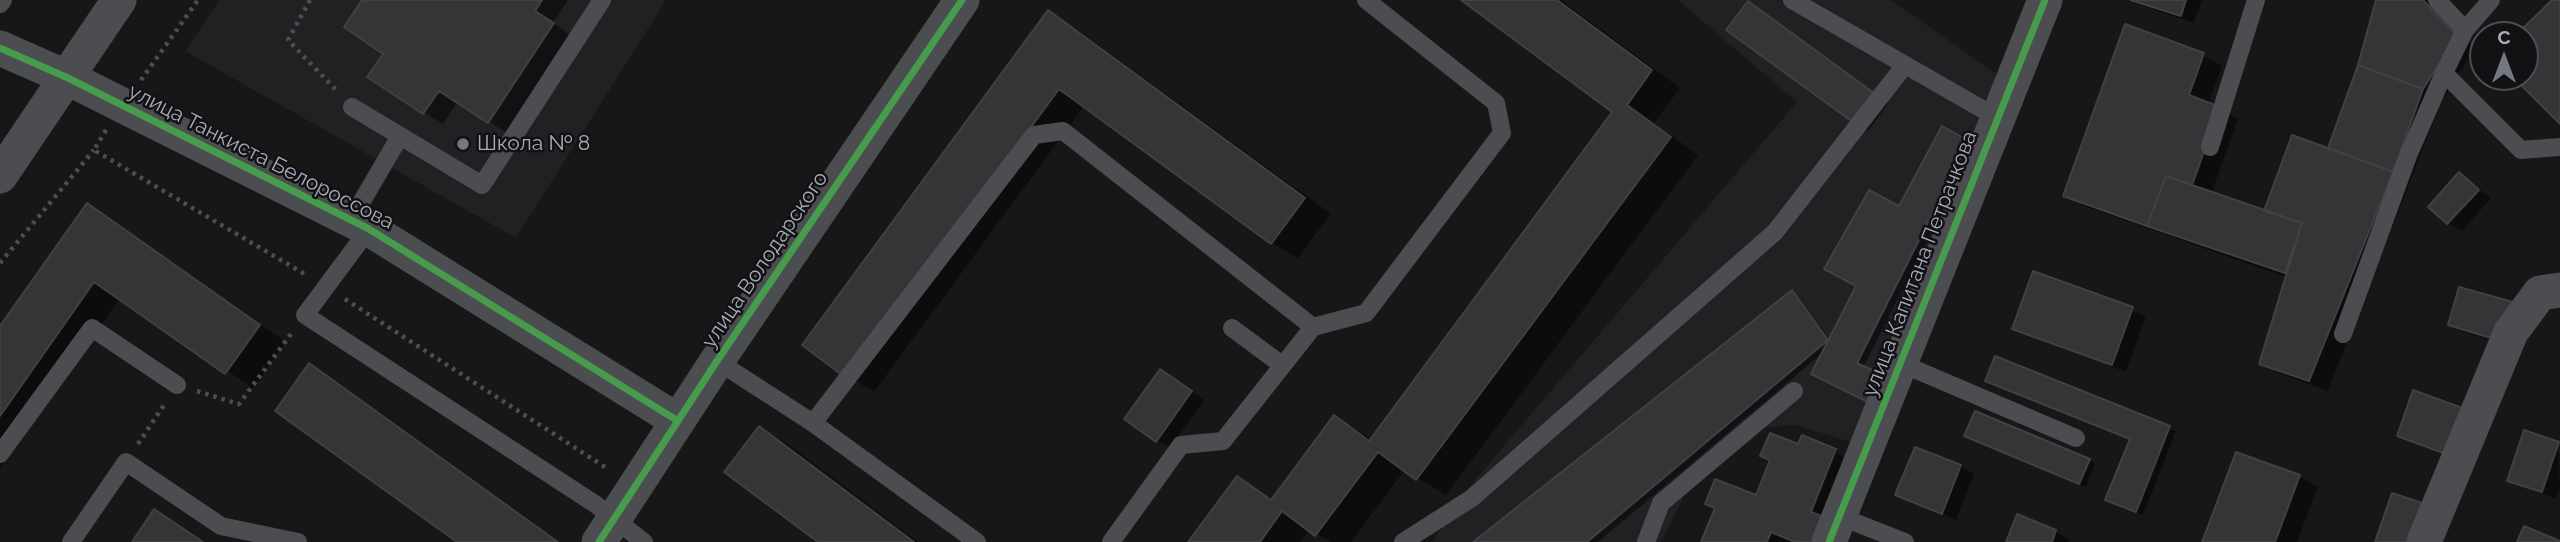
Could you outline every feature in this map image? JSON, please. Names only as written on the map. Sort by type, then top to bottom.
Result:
[{"type":"street","points":[[0,176],[120,0]]},
{"type":"street","name":"улица Володарского","points":[[607,531],[717,361],[962,0]]},
{"type":"street","name":"улица Капитана Петрачкова","points":[[1834,529],[1996,117],[2045,0]]},
{"type":"street","name":"улица Танкиста Белороссова","points":[[0,48],[68,78],[360,225],[678,421]]},
{"type":"street","points":[[2424,542],[2511,332],[2550,291]]},
{"type":"lane","points":[[0,5],[3,0]]},
{"type":"lane","points":[[352,107],[482,185],[602,0]]},
{"type":"lane","points":[[1111,542],[1181,445],[1223,441],[1313,327],[1366,313],[1502,133],[1496,103],[1366,0]]},
{"type":"lane","points":[[1792,0],[1996,117]]},
{"type":"lane","points":[[2210,148],[2256,0]]},
{"type":"lane","points":[[2437,0],[2465,30]]},
{"type":"lane","points":[[2343,334],[2408,156],[2444,73],[2465,30],[2491,0]]},
{"type":"lane","points":[[1403,542],[1472,498],[1775,232],[1905,65]]},
{"type":"lane","points":[[2444,73],[2521,150],[2560,147]]},
{"type":"lane","points":[[813,423],[1034,135],[1063,131],[1313,327]]},
{"type":"lane","points":[[400,136],[360,225],[305,315],[595,504],[607,531],[644,542]]},
{"type":"lane","points":[[0,454],[92,328],[177,385]]},
{"type":"lane","points":[[1232,328],[1282,365]]},
{"type":"lane","points":[[717,361],[813,423],[977,542]]},
{"type":"lane","points":[[1900,363],[2076,438]]},
{"type":"lane","points":[[1646,542],[1661,503],[1794,391]]},
{"type":"lane","points":[[71,542],[126,462],[221,526],[298,542]]},
{"type":"lane","points":[[1834,529],[1905,542]]},
{"type":"path","points":[[310,0],[288,40],[352,107]]},
{"type":"path","points":[[0,263],[94,150]]},
{"type":"path","points":[[126,462],[177,385],[239,404],[305,315]]},
{"type":"shaded area","name":"Школа № 8","points":[[220,0],[666,0],[516,238],[185,51]]},
{"type":"shaded area","points":[[1678,0],[1891,0],[2021,91],[1871,448],[1795,425],[1756,428],[1693,478],[1661,542],[1433,542],[1458,500],[1797,102]]},
{"type":"building","points":[[362,0],[542,0],[535,11],[554,23],[488,123],[439,91],[423,114],[367,77],[383,54],[344,27]]},
{"type":"building","points":[[1461,0],[1557,0],[1652,70],[1627,105],[1671,137],[1416,480],[1378,452],[1315,536],[1282,511],[1260,542],[1188,542],[1237,476],[1271,500],[1334,415],[1369,441],[1612,112]]},
{"type":"building","points":[[2130,0],[2186,0],[2181,16]]},
{"type":"building","points":[[2376,0],[2423,0],[2457,36],[2423,89],[2358,65]]},
{"type":"building","points":[[2552,0],[2560,0],[2560,124],[2527,91],[2539,91],[2539,21],[2530,21]]},
{"type":"building","points":[[1748,1],[1882,99],[1861,128],[1726,30]]},
{"type":"building","points":[[1048,10],[1305,198],[1271,244],[1059,89],[846,378],[802,345]]},
{"type":"building","points":[[2125,24],[2204,53],[2189,95],[2220,107],[2192,185],[2166,176],[2147,226],[2063,196]]},
{"type":"building","points":[[2358,65],[2423,89],[2393,172],[2328,148]]},
{"type":"building","points":[[1942,126],[1969,141],[1857,363],[1881,374],[1870,403],[1811,374],[1856,286],[1824,269],[1869,190],[1899,206]]},
{"type":"building","points":[[2292,135],[2393,172],[2309,381],[2259,364],[2302,223],[2264,211]]},
{"type":"building","points":[[2459,172],[2479,190],[2447,224],[2428,207]]},
{"type":"building","points":[[2166,176],[2302,223],[2285,273],[2147,226]]},
{"type":"building","points":[[87,203],[260,325],[225,374],[94,282],[0,416],[0,326]]},
{"type":"building","points":[[2033,271],[2133,307],[2112,365],[2012,329]]},
{"type":"building","points":[[2459,287],[2513,302],[2501,341],[2448,325]]},
{"type":"building","points":[[1792,290],[1828,340],[1587,542],[1473,542]]},
{"type":"building","points":[[1995,356],[2170,426],[2136,512],[2105,500],[2130,439],[1985,381]]},
{"type":"building","points":[[309,363],[558,542],[457,542],[275,411]]},
{"type":"building","points":[[1160,369],[1192,391],[1156,442],[1124,419]]},
{"type":"building","points":[[2413,390],[2465,409],[2449,455],[2397,436]]},
{"type":"building","points":[[1975,411],[2090,459],[2079,484],[1964,436]]},
{"type":"building","points":[[759,426],[914,542],[818,542],[724,472]]},
{"type":"building","points":[[2524,430],[2559,442],[2542,492],[2507,481]]},
{"type":"building","points":[[1770,433],[1798,444],[1802,435],[1836,449],[1811,512],[1824,517],[1814,542],[1795,542],[1771,532],[1767,542],[1701,542],[1715,508],[1705,504],[1715,479],[1756,495],[1770,460],[1760,456]]},
{"type":"building","points":[[1915,447],[1961,465],[1942,514],[1895,495]]},
{"type":"building","points":[[2236,452],[2300,475],[2275,542],[2202,542]]},
{"type":"building","points":[[2392,493],[2431,506],[2418,542],[2375,542]]},
{"type":"building","points":[[154,509],[203,542],[132,542]]},
{"type":"building","points":[[2017,514],[2056,530],[2052,542],[2006,542]]},
{"type":"building","points":[[2524,526],[2560,541],[2560,542],[2517,542]]},
{"type":"cycle path","points":[[599,542],[717,361],[962,0]]},
{"type":"cycle path","points":[[1829,542],[2045,0]]},
{"type":"cycle path","points":[[0,48],[68,78],[369,229],[678,421]]},
{"type":"place","name":"Школа № 8","points":[[463,144]]}]
